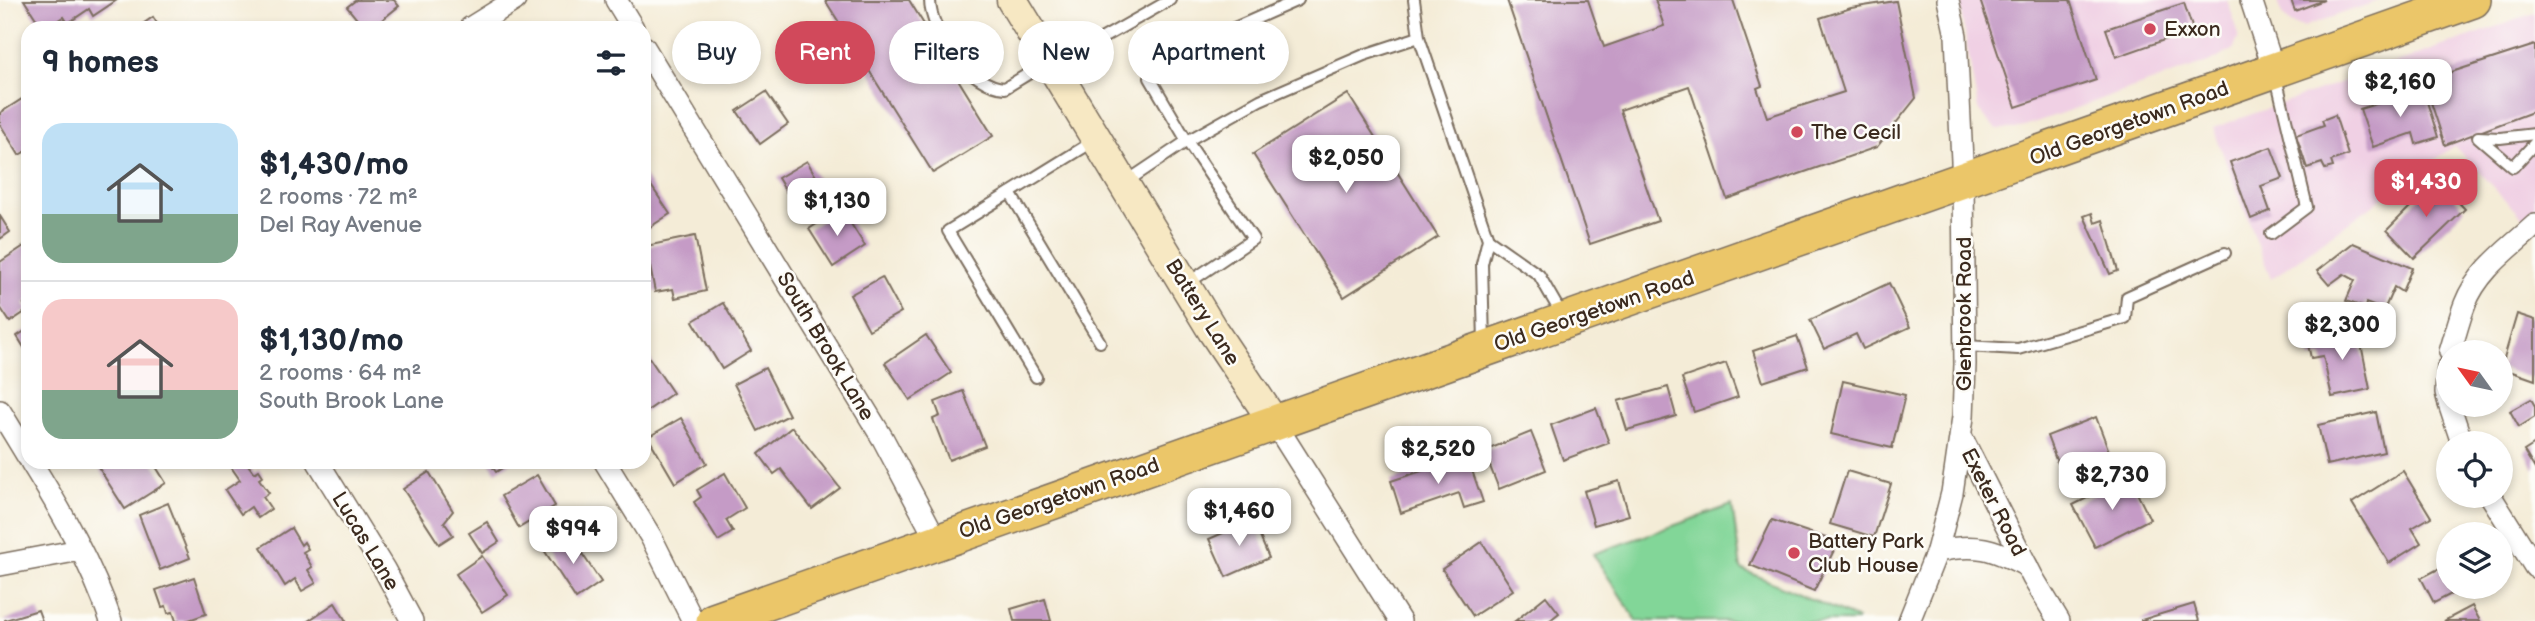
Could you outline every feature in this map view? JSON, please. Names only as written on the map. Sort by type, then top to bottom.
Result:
[{"type":"main road","name":"Old Georgetown Road","points":[[714,621],[2473,0]]},
{"type":"street","points":[[475,21],[486,7],[515,0]]},
{"type":"street","points":[[616,0],[629,21]]},
{"type":"street","name":"Battery Lane","points":[[1012,0],[1025,21]]},
{"type":"street","name":"Glenbrook Road","points":[[1909,621],[1937,551],[1952,493],[1962,438],[1965,346],[1963,182],[1956,36],[1948,0]]},
{"type":"street","points":[[2250,0],[2274,71]]},
{"type":"street","name":"South Brook Lane","points":[[651,58],[883,439],[937,541]]},
{"type":"street","name":"Battery Lane","points":[[1063,84],[1186,285],[1400,621]]},
{"type":"street","points":[[2454,340],[2466,302],[2479,280],[2494,261],[2535,225]]},
{"type":"street","points":[[0,411],[21,446]]},
{"type":"street","name":"Exeter Road","points":[[1962,438],[2027,566],[2059,621]]},
{"type":"street","points":[[35,469],[80,550],[111,621]]},
{"type":"street","name":"Lucas Lane","points":[[322,469],[384,569],[412,621]]},
{"type":"street","points":[[609,469],[651,537],[693,621]]},
{"type":"street","points":[[2498,508],[2535,567]]},
{"type":"street","name":"Exeter Road","points":[[1937,551],[1981,547],[1997,551],[2027,566]]},
{"type":"street","points":[[0,565],[80,550]]},
{"type":"lane","points":[[930,0],[940,33],[958,61],[986,83],[1005,88],[1018,81]]},
{"type":"lane","points":[[1114,30],[1170,0]]},
{"type":"lane","points":[[1186,285],[1253,239],[1187,141],[1150,78],[1230,30],[1298,0]]},
{"type":"lane","points":[[1413,0],[1419,37],[1488,239],[1482,264],[1484,349]]},
{"type":"lane","points":[[1124,184],[1187,141],[1260,100],[1364,55],[1419,37]]},
{"type":"lane","points":[[2271,234],[2307,207],[2274,71]]},
{"type":"lane","points":[[2535,134],[2500,138],[2478,137],[2513,167],[2535,143]]},
{"type":"lane","points":[[1036,377],[948,231],[1097,139]]},
{"type":"lane","points":[[1010,193],[1100,342]]},
{"type":"lane","points":[[1488,239],[1539,275],[1565,321]]},
{"type":"lane","points":[[1965,346],[2018,349],[2125,318],[2127,297],[2225,253]]},
{"type":"shaded area","points":[[1959,0],[2227,0],[2238,39],[2233,50],[2214,60],[2016,129],[1998,129],[1991,125],[1978,109]]},
{"type":"shaded area","points":[[2277,0],[2381,0],[2303,27],[2290,23],[2284,17]]},
{"type":"shaded area","points":[[2535,13],[2535,212],[2526,222],[2454,146],[2271,279],[2213,128]]},
{"type":"green space","points":[[1732,505],[1741,569],[1857,619],[1856,621],[1637,621],[1593,554]]},
{"type":"building","points":[[24,0],[117,0],[93,16],[89,9],[71,21],[67,21],[64,17],[58,21],[38,21]]},
{"type":"building","points":[[356,0],[394,0],[399,6],[381,21],[358,21],[347,7]]},
{"type":"building","points":[[825,0],[909,0],[922,21],[889,21],[889,84],[961,84],[993,136],[933,173],[875,80],[875,21],[838,21]]},
{"type":"building","name":"The Cecil","points":[[1507,0],[1588,0],[1604,47],[1664,26],[1655,0],[1733,0],[1762,86],[1757,88],[1767,117],[1844,92],[1820,18],[1851,8],[1896,1],[1916,98],[1877,147],[1727,199],[1689,86],[1620,110],[1658,221],[1590,244]]},
{"type":"building","points":[[1980,0],[2070,0],[2096,80],[2016,107]]},
{"type":"building","points":[[2291,0],[2324,0],[2295,11]]},
{"type":"building","name":"Exxon","points":[[2184,3],[2193,30],[2116,57],[2106,29]]},
{"type":"building","points":[[2535,45],[2535,111],[2445,145],[2424,81]]},
{"type":"building","points":[[2423,89],[2438,137],[2416,144],[2413,133],[2373,147],[2360,109]]},
{"type":"building","points":[[766,92],[788,124],[760,144],[737,111]]},
{"type":"building","points":[[1348,94],[1438,237],[1344,297],[1253,154]]},
{"type":"building","points":[[21,100],[19,155],[0,124],[0,113]]},
{"type":"building","points":[[2335,115],[2348,155],[2331,161],[2333,167],[2325,169],[2322,163],[2307,168],[2296,135],[2324,125],[2322,120]]},
{"type":"building","points":[[2271,147],[2283,178],[2261,186],[2270,211],[2251,219],[2230,162]]},
{"type":"building","points":[[807,161],[826,194],[797,210],[778,178]]},
{"type":"building","points":[[2437,180],[2465,209],[2414,258],[2387,230]]},
{"type":"building","points":[[651,186],[670,214],[651,226]]},
{"type":"building","points":[[841,208],[865,246],[833,267],[809,229]]},
{"type":"building","points":[[2092,213],[2095,223],[2103,220],[2118,271],[2110,274],[2084,216]]},
{"type":"building","points":[[0,216],[10,232],[0,239]]},
{"type":"building","points":[[695,236],[706,291],[675,298],[673,289],[655,292],[651,272],[651,245]]},
{"type":"building","points":[[2353,243],[2412,268],[2402,292],[2394,287],[2384,310],[2366,303],[2365,308],[2346,301],[2355,280],[2344,274],[2329,285],[2317,271]]},
{"type":"building","points":[[21,248],[21,315],[10,322],[0,307],[0,262]]},
{"type":"building","points":[[882,277],[901,312],[869,330],[850,295]]},
{"type":"building","points":[[1889,283],[1910,327],[1863,349],[1856,334],[1824,349],[1810,320]]},
{"type":"building","points":[[723,303],[751,351],[722,369],[693,321]]},
{"type":"building","points":[[2517,314],[2535,320],[2535,380],[2513,372],[2513,340],[2509,340]]},
{"type":"building","points":[[2358,329],[2370,389],[2332,397],[2323,356],[2311,358],[2307,340]]},
{"type":"building","points":[[926,335],[951,373],[910,400],[885,363]]},
{"type":"building","points":[[1797,336],[1808,367],[1763,382],[1753,351]]},
{"type":"building","points":[[651,360],[673,393],[651,408]]},
{"type":"building","points":[[1726,363],[1738,397],[1694,412],[1682,378]]},
{"type":"building","points":[[765,368],[789,415],[758,431],[734,384]]},
{"type":"building","points":[[1843,381],[1905,395],[1892,448],[1831,434]]},
{"type":"building","points":[[1668,387],[1676,416],[1627,430],[1618,401]]},
{"type":"building","points":[[963,391],[985,446],[949,460],[933,419],[940,416],[935,402]]},
{"type":"building","points":[[2531,399],[2535,406],[2535,417],[2519,427],[2513,416],[2513,409]]},
{"type":"building","points":[[1596,408],[1609,443],[1563,460],[1551,425]]},
{"type":"building","points":[[2376,412],[2384,452],[2327,465],[2318,425]]},
{"type":"building","points":[[2096,417],[2110,454],[2061,473],[2047,436]]},
{"type":"building","points":[[681,418],[707,463],[675,483],[651,442],[651,435]]},
{"type":"building","points":[[792,427],[840,488],[812,509],[781,469],[774,474],[759,454]]},
{"type":"building","points":[[1531,432],[1546,470],[1499,489],[1484,451]]},
{"type":"building","points":[[2535,444],[2535,469],[2524,451]]},
{"type":"building","points":[[1467,456],[1483,502],[1464,508],[1459,493],[1401,513],[1391,481]]},
{"type":"building","points":[[99,469],[157,469],[166,483],[125,509]]},
{"type":"building","points":[[232,469],[251,469],[254,473],[259,470],[263,476],[259,479],[269,493],[263,497],[271,509],[258,518],[251,507],[241,514],[225,490],[240,480]]},
{"type":"building","points":[[1847,471],[1891,484],[1874,537],[1830,524]]},
{"type":"building","points":[[2403,471],[2431,517],[2412,528],[2421,543],[2389,563],[2352,503]]},
{"type":"building","points":[[429,472],[453,511],[444,522],[453,535],[439,544],[403,489]]},
{"type":"building","points":[[725,473],[745,508],[726,520],[733,532],[718,541],[694,502],[701,497],[697,490]]},
{"type":"building","points":[[537,475],[555,506],[519,528],[501,496]]},
{"type":"building","points":[[2129,477],[2150,519],[2095,547],[2073,505]]},
{"type":"building","points":[[1619,481],[1629,515],[1594,525],[1584,491]]},
{"type":"building","points":[[168,503],[190,558],[160,570],[139,515]]},
{"type":"building","points":[[1253,520],[1269,558],[1226,577],[1209,539]]},
{"type":"building","name":"Battery Park Club House","points":[[1772,520],[1838,542],[1814,591],[1750,565]]},
{"type":"building","points":[[487,522],[499,542],[482,553],[469,533]]},
{"type":"building","points":[[291,528],[301,545],[304,542],[308,549],[303,552],[312,567],[308,570],[316,583],[302,591],[295,579],[285,586],[261,547]]},
{"type":"building","points":[[569,534],[601,582],[576,599],[544,550]]},
{"type":"building","points":[[1482,542],[1513,590],[1473,616],[1442,569]]},
{"type":"building","points":[[482,556],[508,595],[482,612],[456,574]]},
{"type":"building","points":[[2436,570],[2436,599],[2442,599],[2434,603],[2421,578]]},
{"type":"building","points":[[194,577],[206,614],[186,621],[176,621],[173,612],[168,613],[166,606],[162,607],[156,590]]},
{"type":"building","points":[[1546,596],[1559,613],[1549,621],[1515,621]]},
{"type":"building","points":[[1045,599],[1051,621],[1014,621],[1011,609]]},
{"type":"building","points":[[335,603],[346,621],[308,621]]},
{"type":"building","points":[[2194,604],[2199,621],[2141,621],[2141,620]]},
{"type":"building","points":[[2472,606],[2480,621],[2444,621]]},
{"type":"building","points":[[38,610],[42,621],[5,621],[5,620]]},
{"type":"place","name":"Exxon","points":[[2150,29]]},
{"type":"place","name":"The Cecil","points":[[1797,132]]},
{"type":"place","name":"Battery Park Club House","points":[[1794,553]]}]
